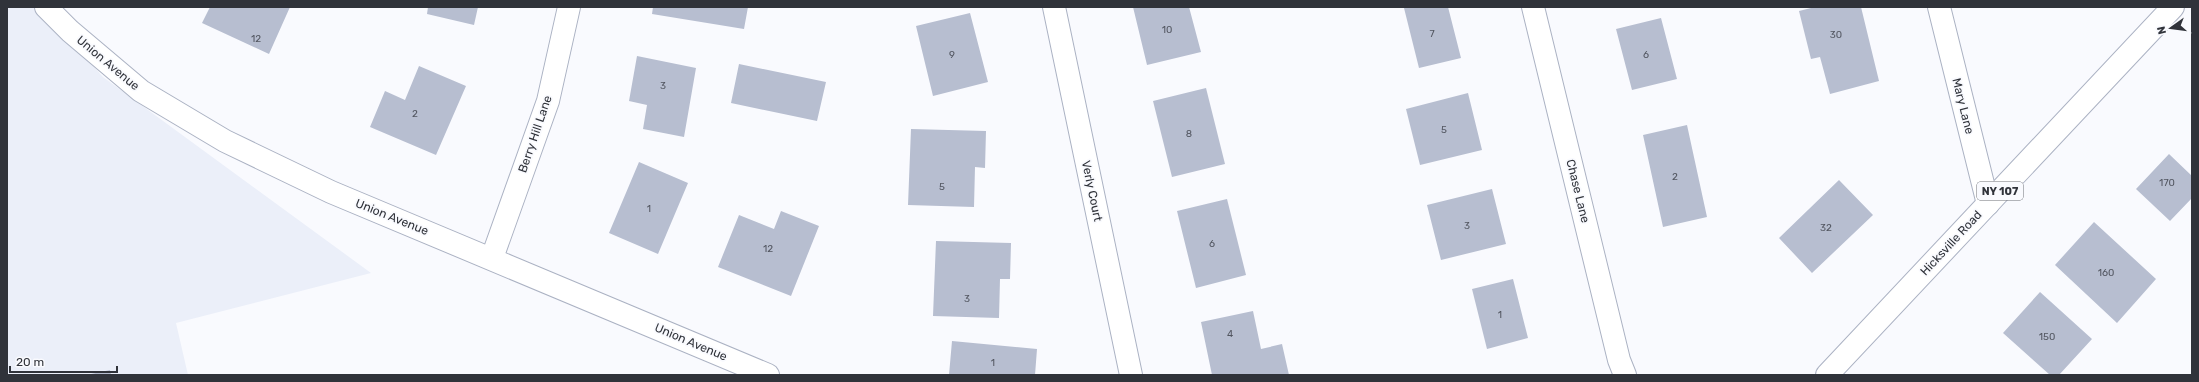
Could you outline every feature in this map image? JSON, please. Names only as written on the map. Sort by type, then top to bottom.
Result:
[{"type":"street","name":"Union Avenue","points":[[46,7],[70,31],[141,91],[224,141],[331,192],[492,258],[768,375]]},
{"type":"street","name":"Berry Hill Lane","points":[[492,258],[548,101],[569,7]]},
{"type":"street","name":"Verly Court","points":[[1054,7],[1131,375]]},
{"type":"street","name":"Chase Lane","points":[[1533,7],[1619,360],[1625,375]]},
{"type":"street","name":"Mary Lane","points":[[1939,7],[1988,204]]},
{"type":"street","name":"Hicksville Road","points":[[1827,375],[2173,7]]},
{"type":"shaded area","points":[[7,7],[41,7],[103,77],[371,273],[176,323],[188,375],[7,375]]},
{"type":"building","points":[[210,7],[290,7],[269,54],[202,23]]},
{"type":"building","points":[[428,7],[478,7],[474,25],[427,14]]},
{"type":"building","points":[[653,7],[748,7],[744,29],[652,14]]},
{"type":"building","points":[[1133,7],[1189,7],[1201,52],[1147,65]]},
{"type":"building","points":[[1448,7],[1461,58],[1419,68],[1404,8]]},
{"type":"building","points":[[1815,7],[1861,7],[1879,81],[1830,94],[1820,57],[1811,59],[1799,11]]},
{"type":"building","points":[[970,13],[988,82],[933,96],[916,26]]},
{"type":"building","points":[[1661,18],[1677,79],[1632,90],[1616,29]]},
{"type":"building","points":[[637,56],[696,68],[684,137],[643,129],[647,105],[629,101]]},
{"type":"building","points":[[739,64],[826,82],[817,121],[731,103]]},
{"type":"building","points":[[419,66],[466,86],[436,155],[370,127],[385,91],[405,100]]},
{"type":"building","points":[[1206,88],[1225,164],[1172,177],[1153,101]]},
{"type":"building","points":[[1468,93],[1482,150],[1420,165],[1406,109]]},
{"type":"building","points":[[1687,125],[1707,217],[1663,227],[1643,135]]},
{"type":"building","points":[[911,129],[986,131],[985,168],[975,167],[974,207],[908,205]]},
{"type":"building","points":[[2169,154],[2192,176],[2192,198],[2170,221],[2136,189]]},
{"type":"building","points":[[639,162],[688,183],[658,254],[609,233]]},
{"type":"building","points":[[1839,180],[1873,215],[1812,273],[1779,238]]},
{"type":"building","points":[[1492,189],[1506,244],[1441,260],[1427,205]]},
{"type":"building","points":[[1227,199],[1246,275],[1196,288],[1177,211]]},
{"type":"building","points":[[781,211],[819,226],[791,296],[718,267],[739,215],[774,229]]},
{"type":"building","points":[[2094,222],[2156,279],[2117,323],[2055,265]]},
{"type":"building","points":[[936,241],[1011,243],[1010,279],[1000,279],[999,318],[933,316]]},
{"type":"building","points":[[1513,279],[1528,338],[1487,349],[1472,289]]},
{"type":"building","points":[[2040,292],[2092,339],[2059,375],[2050,375],[2003,333]]},
{"type":"building","points":[[1253,311],[1261,349],[1282,344],[1289,375],[1212,375],[1201,322]]},
{"type":"building","points":[[952,341],[1037,349],[1035,375],[949,375]]},
{"type":"building","points":[[110,370],[111,375],[91,375],[91,374]]}]
